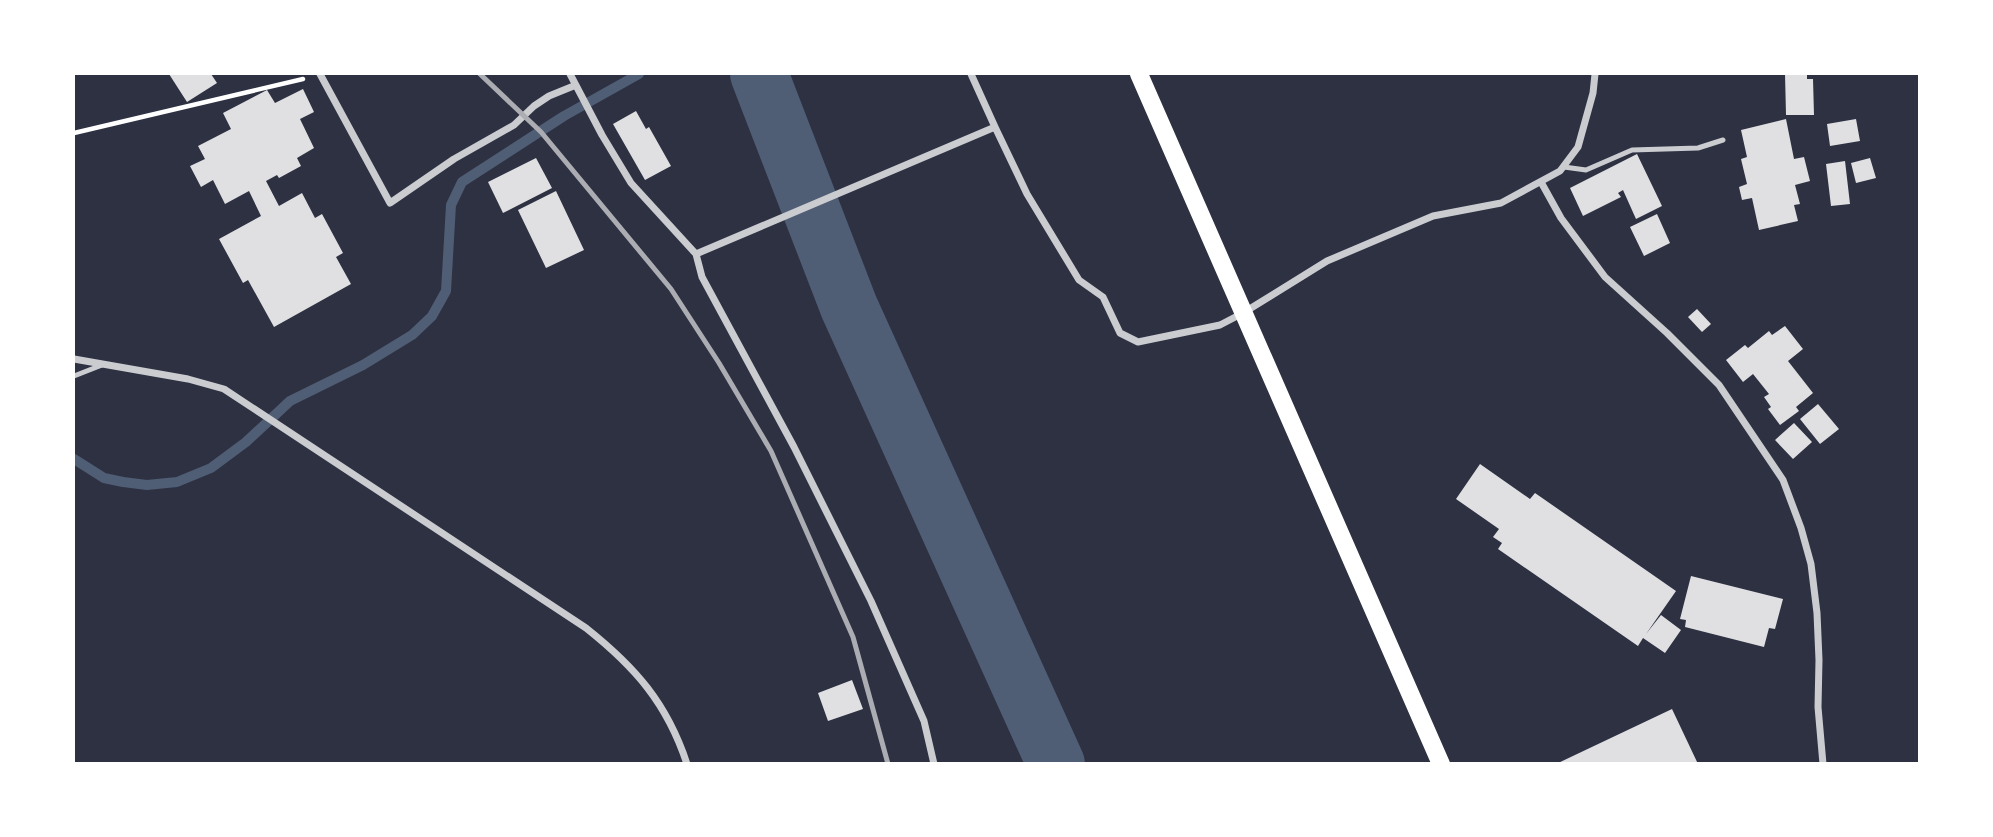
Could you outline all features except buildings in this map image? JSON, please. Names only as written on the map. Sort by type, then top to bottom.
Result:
[{"type":"main road","points":[[1139,74],[1441,764]]},
{"type":"street","points":[[320,74],[390,203],[454,159],[514,125],[534,106],[576,85]]},
{"type":"street","points":[[570,74],[601,135],[631,183],[696,254],[702,277],[794,447],[871,601],[924,721],[934,764]]},
{"type":"street","points":[[971,74],[1027,194],[1079,280],[1102,297],[1120,333],[1138,342],[1220,325],[1327,261],[1433,216],[1501,203],[1541,182],[1564,167],[1578,147],[1593,93],[1595,74]]},
{"type":"street","points":[[696,254],[995,127]]},
{"type":"street","points":[[1541,182],[1566,226],[1605,277],[1719,385],[1783,480],[1811,565],[1817,625],[1822,764]]},
{"type":"street","points":[[74,359],[188,379],[224,389],[289,430],[586,628],[614,650],[654,694],[680,743],[687,764]]},
{"type":"lane","points":[[1564,167],[1586,170],[1632,150],[1698,148],[1723,141]]},
{"type":"lane","points":[[74,376],[102,365]]},
{"type":"path","points":[[74,133],[320,74]]},
{"type":"waterway","points":[[74,459],[104,478],[147,485],[177,482],[211,468],[246,442],[290,401],[363,365],[412,335],[432,316],[446,291],[451,205],[462,182],[564,116],[639,74]]},
{"type":"waterway","points":[[759,74],[849,307],[1056,764]]},
{"type":"railway","points":[[480,74],[541,132],[671,289],[719,363],[771,451],[853,637],[888,764]]}]
